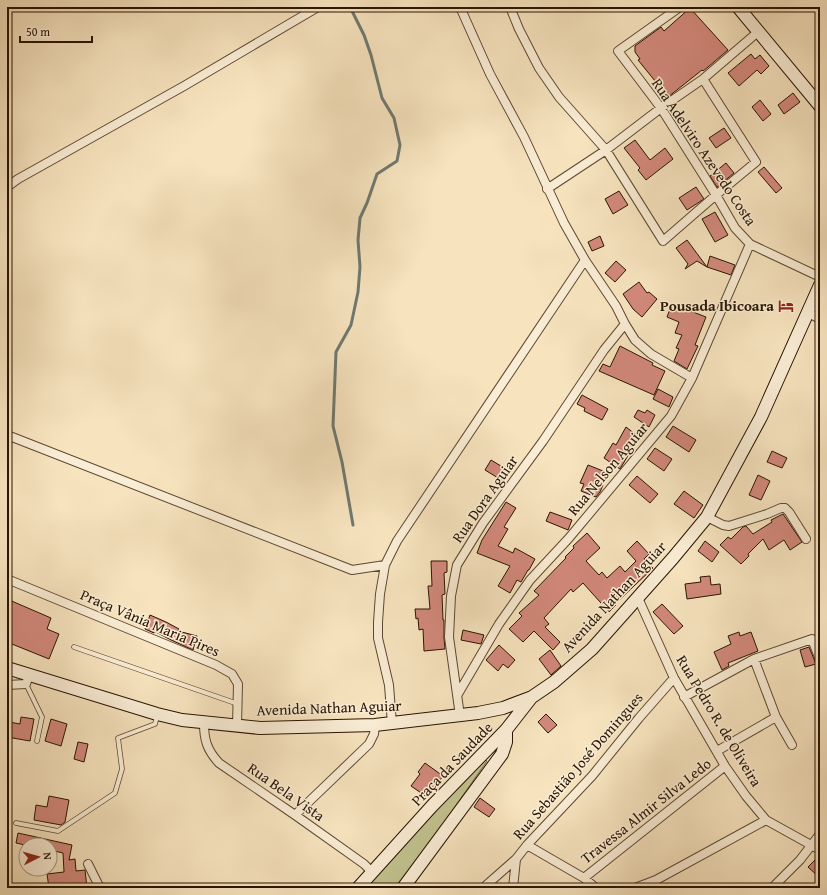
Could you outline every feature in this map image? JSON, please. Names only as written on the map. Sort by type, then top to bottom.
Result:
[{"type":"main road","points":[[741,8],[820,106]]},
{"type":"main road","name":"Avenida Nathan Aguiar","points":[[7,668],[27,679],[182,720],[260,728],[392,724],[460,716],[503,708],[532,697],[554,682],[592,649],[707,517],[761,417],[820,285]]},
{"type":"main road","points":[[506,730],[532,697]]},
{"type":"main road","name":"Praça da Saudade","points":[[358,888],[432,806],[506,730]]},
{"type":"main road","name":"Praça da Saudade","points":[[403,888],[502,754],[506,742],[506,730]]},
{"type":"street","points":[[7,187],[18,179],[184,86],[318,7]]},
{"type":"street","points":[[460,7],[490,74],[524,137],[564,223],[585,260],[616,306],[624,324],[635,340],[651,354],[692,378]]},
{"type":"street","points":[[510,7],[519,29],[539,68],[559,97],[606,150],[663,241],[756,162],[703,79]]},
{"type":"street","name":"Rua Adelviro Azevedo Costa","points":[[680,7],[618,51],[661,108],[735,228],[750,244],[820,277]]},
{"type":"street","points":[[547,189],[606,150],[661,108],[703,79],[759,31]]},
{"type":"street","name":"Rua Nelson Aguiar","points":[[458,694],[499,624],[530,580],[569,538],[666,422],[692,378],[750,244]]},
{"type":"street","points":[[392,724],[389,685],[378,638],[380,594],[385,565],[397,541],[585,260]]},
{"type":"street","points":[[808,313],[820,319]]},
{"type":"street","name":"Rua Dora Aguiar","points":[[460,716],[449,637],[451,596],[457,565],[483,523],[543,441],[604,350],[624,324]]},
{"type":"street","points":[[7,435],[352,570],[385,565]]},
{"type":"street","points":[[707,517],[723,526],[729,526],[781,508],[785,508],[806,539]]},
{"type":"street","name":"Praça Vânia Maria Pires","points":[[7,579],[216,665],[232,674],[238,684],[238,726]]},
{"type":"street","name":"Rua Pedro R. de Oliveira","points":[[638,598],[684,697],[725,766],[746,796],[766,820],[820,850]]},
{"type":"street","points":[[684,697],[754,659],[812,639],[820,660]]},
{"type":"street","points":[[754,659],[776,717],[792,745]]},
{"type":"street","name":"Rua Sebastião José Domingues","points":[[483,888],[516,859],[527,844],[592,776],[674,678]]},
{"type":"street","points":[[7,685],[27,679]]},
{"type":"street","points":[[717,751],[776,717]]},
{"type":"street","name":"Rua Bela Vista","points":[[204,723],[204,735],[211,754],[219,763],[364,864],[372,872]]},
{"type":"street","points":[[295,815],[369,744],[374,734],[375,725]]},
{"type":"street","name":"Travessa Almir Silva Ledo","points":[[584,878],[725,766]]},
{"type":"street","points":[[635,888],[656,880],[766,820]]},
{"type":"street","points":[[772,888],[800,860],[810,845],[820,834]]},
{"type":"street","points":[[527,844],[584,878],[596,888]]},
{"type":"street","points":[[513,888],[516,859]]},
{"type":"street","points":[[88,864],[100,888]]},
{"type":"lane","points":[[74,647],[238,704]]},
{"type":"lane","points":[[27,679],[42,716],[36,741]]},
{"type":"lane","points":[[16,823],[58,831],[115,793],[122,769],[118,738],[155,724],[157,714]]},
{"type":"green space","points":[[483,758],[487,761],[398,888],[366,888]]},
{"type":"building","points":[[690,8],[728,50],[668,97],[638,60],[640,59],[635,52],[635,46],[661,27],[664,31]]},
{"type":"building","points":[[751,54],[755,59],[760,55],[769,66],[761,74],[757,70],[739,86],[728,73]]},
{"type":"building","points":[[793,93],[800,102],[784,114],[778,105]]},
{"type":"building","points":[[760,100],[771,114],[763,121],[752,107]]},
{"type":"building","points":[[724,128],[731,138],[716,148],[709,138]]},
{"type":"building","points":[[635,140],[650,160],[665,148],[673,159],[646,180],[638,170],[640,168],[624,148]]},
{"type":"building","points":[[726,163],[734,173],[717,187],[710,176]]},
{"type":"building","points":[[764,167],[782,188],[776,193],[758,172]]},
{"type":"building","points":[[696,187],[704,199],[687,210],[679,198]]},
{"type":"building","points":[[619,191],[628,205],[613,214],[605,199]]},
{"type":"building","points":[[715,212],[728,235],[715,242],[702,219]]},
{"type":"building","points":[[600,236],[604,246],[592,251],[588,242]]},
{"type":"building","points":[[687,240],[707,267],[697,261],[685,269],[688,264],[676,248]]},
{"type":"building","points":[[710,256],[735,265],[731,275],[707,267]]},
{"type":"building","points":[[616,261],[626,270],[615,282],[605,273]]},
{"type":"building","points":[[639,282],[647,293],[649,292],[657,299],[642,317],[633,309],[623,294]]},
{"type":"building","points":[[672,304],[706,317],[695,345],[698,346],[687,369],[674,361],[679,349],[676,348],[682,335],[675,333],[679,322],[667,317]]},
{"type":"building","points":[[620,346],[665,371],[654,395],[599,371],[603,364],[610,367]]},
{"type":"building","points":[[658,389],[673,397],[669,407],[653,399]]},
{"type":"building","points":[[582,395],[608,409],[602,420],[584,411],[585,408],[577,404]]},
{"type":"building","points":[[638,410],[645,413],[647,410],[655,415],[649,427],[634,417]]},
{"type":"building","points":[[673,426],[696,440],[689,452],[666,437]]},
{"type":"building","points":[[626,427],[639,437],[620,469],[604,458],[613,443],[616,445]]},
{"type":"building","points":[[655,448],[672,459],[664,471],[647,459]]},
{"type":"building","points":[[772,451],[787,458],[782,468],[767,462]]},
{"type":"building","points":[[491,460],[509,471],[503,481],[485,470]]},
{"type":"building","points":[[588,465],[603,471],[598,483],[603,485],[596,497],[581,491],[584,484],[580,483]]},
{"type":"building","points":[[758,475],[770,481],[761,500],[749,495]]},
{"type":"building","points":[[637,476],[658,494],[650,503],[629,485]]},
{"type":"building","points":[[684,491],[703,505],[694,518],[674,504]]},
{"type":"building","points":[[506,502],[516,508],[504,527],[508,529],[498,546],[513,553],[515,548],[535,559],[521,582],[517,580],[510,593],[498,586],[510,566],[477,553],[482,540]]},
{"type":"building","points":[[550,512],[572,520],[568,530],[546,521]]},
{"type":"building","points":[[783,514],[802,542],[790,550],[784,540],[769,550],[763,539],[748,554],[749,556],[741,564],[720,545],[728,537],[731,539],[743,527],[746,526],[753,534],[772,522],[771,520]]},
{"type":"building","points":[[587,533],[600,548],[586,561],[599,575],[602,572],[607,578],[620,566],[625,572],[636,561],[627,551],[637,541],[649,554],[644,559],[653,568],[615,604],[616,605],[609,612],[583,583],[573,592],[571,589],[544,618],[549,624],[545,627],[560,642],[553,650],[534,631],[523,642],[509,629],[522,616],[519,613],[539,595],[534,591],[566,558],[565,557],[574,548],[573,546]]},
{"type":"building","points":[[705,541],[719,552],[712,562],[698,551]]},
{"type":"building","points":[[431,561],[447,561],[447,572],[444,573],[445,594],[442,595],[445,649],[424,651],[423,629],[419,630],[418,618],[416,619],[415,609],[430,609],[428,586],[432,586]]},
{"type":"building","points":[[710,576],[711,585],[720,584],[721,594],[687,599],[685,584],[701,582],[700,577]]},
{"type":"building","points":[[7,599],[51,618],[47,629],[59,634],[49,659],[7,642]]},
{"type":"building","points":[[662,604],[683,626],[674,634],[653,612]]},
{"type":"building","points":[[150,615],[179,629],[178,631],[197,636],[193,650],[154,631],[154,633],[145,629]]},
{"type":"building","points":[[463,630],[484,635],[481,644],[461,640]]},
{"type":"building","points":[[739,632],[740,636],[751,632],[758,651],[728,663],[729,666],[722,670],[714,652],[731,644],[728,636]]},
{"type":"building","points":[[499,645],[515,660],[508,668],[503,664],[498,671],[486,660]]},
{"type":"building","points":[[809,647],[816,664],[805,667],[800,650]]},
{"type":"building","points":[[550,650],[561,666],[551,675],[539,659]]},
{"type":"building","points":[[546,714],[557,725],[548,733],[538,722]]},
{"type":"building","points":[[21,717],[34,719],[30,741],[7,737],[9,722],[20,724]]},
{"type":"building","points":[[51,719],[67,724],[61,746],[45,741]]},
{"type":"building","points":[[78,742],[88,744],[84,762],[74,759]]},
{"type":"building","points":[[425,763],[443,776],[427,797],[411,786],[420,774],[418,772]]},
{"type":"building","points":[[49,796],[69,800],[65,822],[61,825],[34,820],[36,805],[47,807]]},
{"type":"building","points":[[480,798],[495,809],[489,817],[474,807]]},
{"type":"building","points":[[18,833],[36,837],[18,837],[18,843],[16,843]]},
{"type":"building","points":[[58,842],[72,845],[69,860],[75,859],[76,871],[85,870],[87,888],[49,888],[47,877],[58,877],[58,873],[64,872],[63,853],[58,852]]},
{"type":"building","points":[[815,860],[820,865],[820,878],[808,867]]},
{"type":"waterway","points":[[350,7],[364,35],[371,55],[382,98],[394,118],[400,145],[397,161],[377,174],[360,218],[358,240],[360,267],[358,292],[351,325],[336,352],[333,426],[342,462],[353,525]]},
{"type":"place","name":"Pousada Ibicoara","points":[[786,306]]}]
